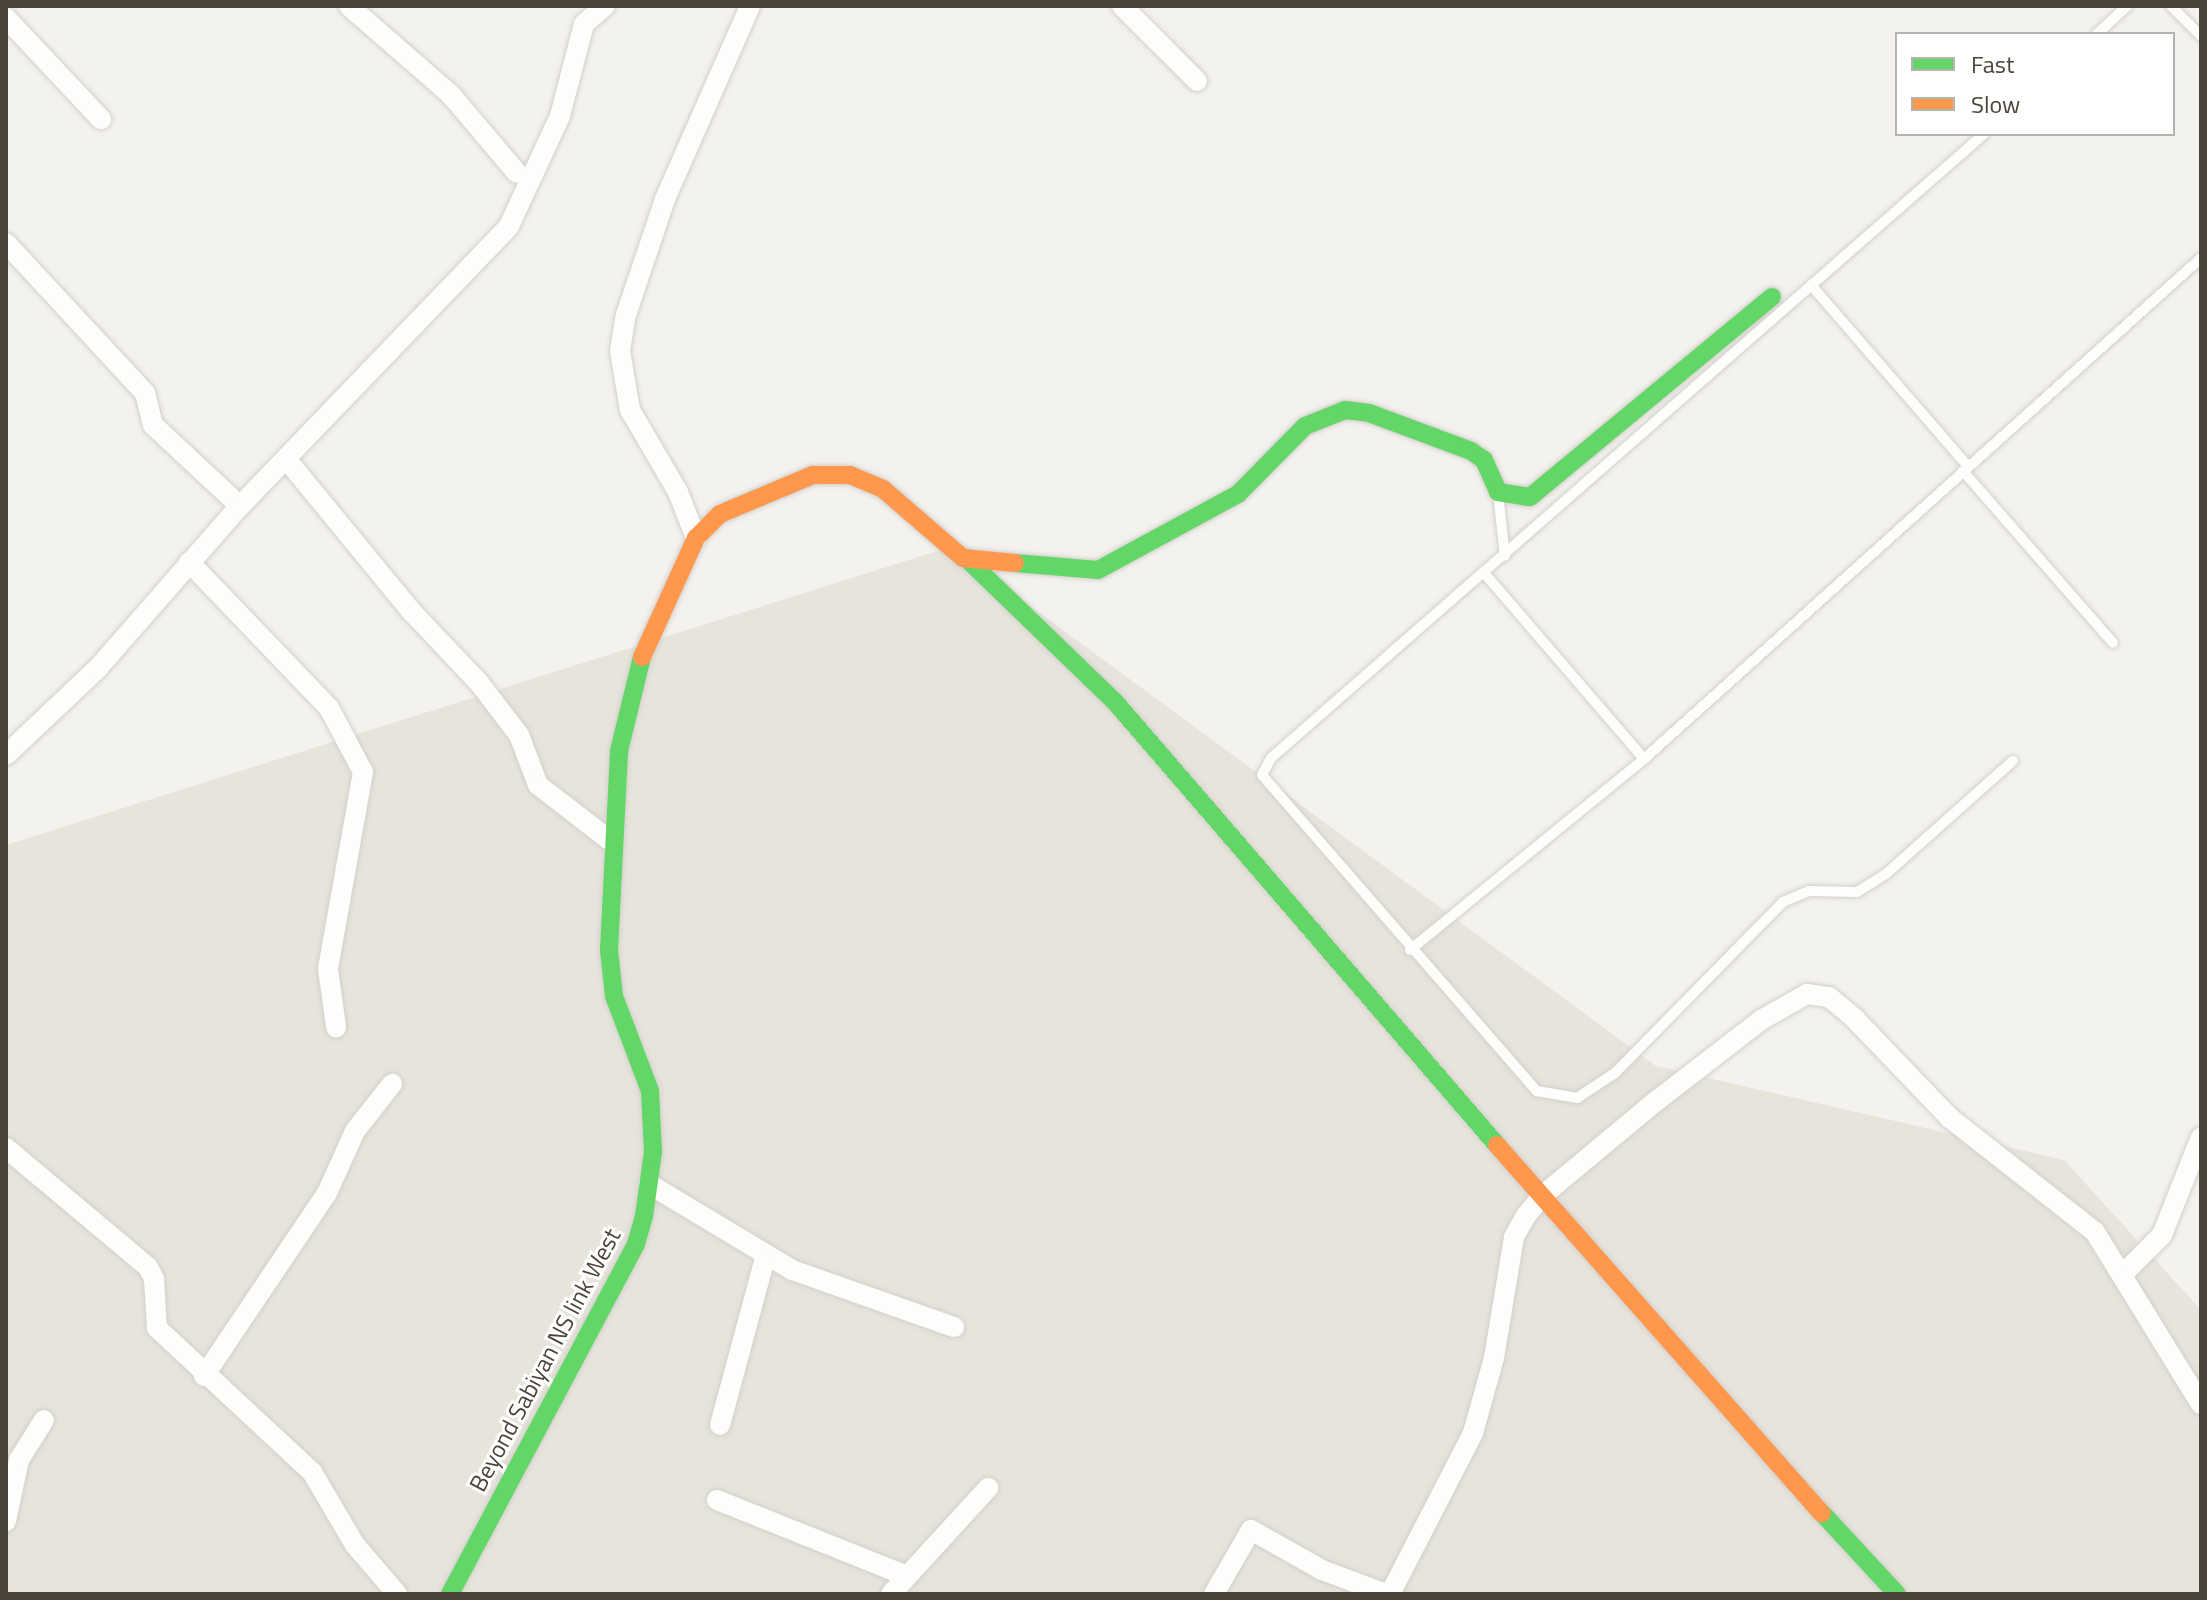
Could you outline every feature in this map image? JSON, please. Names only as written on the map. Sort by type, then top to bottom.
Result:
[{"type":"street","points":[[349,6],[451,95],[517,173]]},
{"type":"street","points":[[6,755],[98,668],[240,506],[509,226],[560,116],[584,15],[605,6]]},
{"type":"street","points":[[750,6],[665,199],[626,315],[620,351],[630,410],[678,492],[696,538],[720,514],[771,489],[813,475],[850,475],[883,489],[966,558],[1116,703],[1699,1379],[1897,1594]]},
{"type":"street","points":[[1122,6],[1197,81]]},
{"type":"street","points":[[6,18],[101,119]]},
{"type":"street","points":[[6,243],[145,393],[153,425],[240,506]]},
{"type":"street","points":[[966,558],[1044,561],[1081,570],[1110,566],[1172,526],[1238,494],[1305,426],[1345,410],[1471,451],[1484,460],[1498,492],[1530,497],[1772,297]]},
{"type":"street","points":[[287,460],[412,612],[480,684],[519,735],[538,785],[612,842]]},
{"type":"street","name":"Beyond Sabiyan NS link West","points":[[450,1594],[636,1244],[649,1184],[650,1091],[614,996],[609,950],[612,842],[619,751],[636,671],[696,538]]},
{"type":"street","points":[[189,562],[329,708],[363,772],[328,969],[336,1027]]},
{"type":"street","points":[[1214,1594],[1251,1530],[1322,1570],[1388,1594],[1473,1433],[1494,1358],[1514,1237],[1542,1196],[1761,1020],[1807,994],[1818,994],[1854,1018],[1950,1118],[2085,1223],[2122,1275],[2182,1382],[2201,1404]]},
{"type":"street","points":[[204,1376],[327,1193],[355,1131],[392,1084]]},
{"type":"street","points":[[2122,1275],[2162,1235],[2201,1137]]},
{"type":"street","points":[[6,1148],[148,1267],[154,1279],[157,1328],[204,1376],[312,1472],[355,1545],[397,1594]]},
{"type":"street","points":[[649,1184],[765,1258],[884,1306],[954,1327]]},
{"type":"street","points":[[720,1425],[765,1258]]},
{"type":"street","points":[[6,1521],[19,1460],[44,1420]]},
{"type":"street","points":[[891,1594],[988,1488]]},
{"type":"street","points":[[717,1500],[907,1576]]},
{"type":"lane","points":[[2099,32],[2127,6]]},
{"type":"lane","points":[[2171,6],[2201,36]]},
{"type":"lane","points":[[1982,136],[1262,770],[1264,780],[1410,950],[1537,1091],[1577,1098],[1615,1073],[1783,902],[1809,891],[1857,892],[1886,874],[2013,761]]},
{"type":"lane","points":[[1410,950],[1644,759],[2201,258]]},
{"type":"lane","points":[[1811,285],[2113,643]]},
{"type":"lane","points":[[1498,492],[1505,556]]},
{"type":"lane","points":[[1485,574],[1644,759]]},
{"type":"shaded area","points":[[950,547],[1656,1066],[2064,1160],[2201,1310],[2201,1594],[6,1594],[6,845]]},
{"type":"traffic: fast","points":[[1015,563],[1098,570],[1238,494],[1305,426],[1345,410],[1369,413],[1471,451],[1484,460],[1498,492],[1530,497],[1772,297]]},
{"type":"traffic: fast","points":[[966,558],[1116,703],[1497,1145]]},
{"type":"traffic: fast","points":[[450,1594],[636,1244],[644,1216],[653,1152],[650,1091],[614,996],[609,950],[619,751],[642,657]]},
{"type":"traffic: fast","points":[[1822,1513],[1897,1594]]},
{"type":"traffic: slow","points":[[642,657],[696,538],[720,514],[813,475],[850,475],[883,489],[963,558],[1015,563]]},
{"type":"traffic: slow","points":[[1497,1145],[1822,1513]]}]
